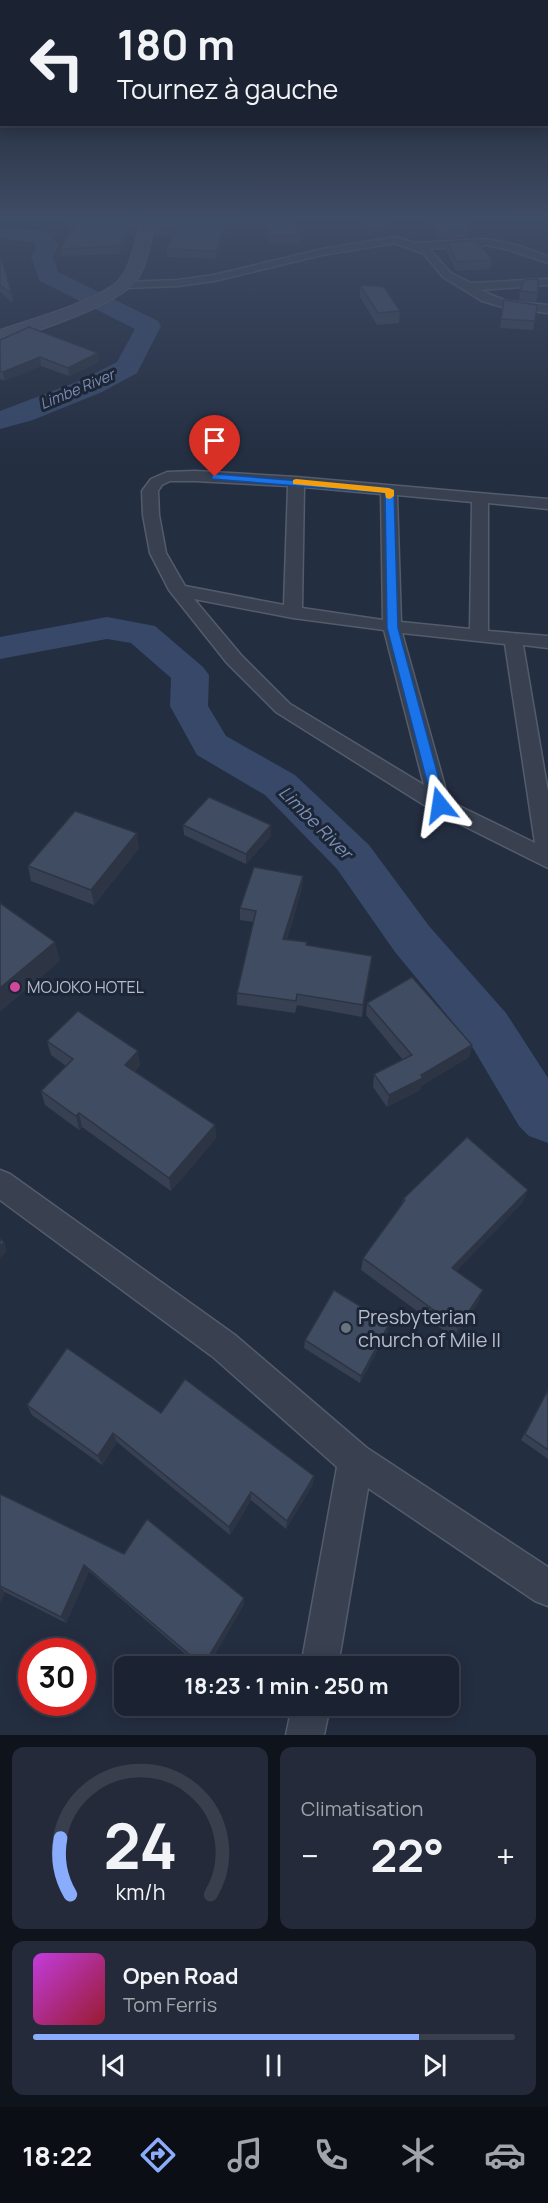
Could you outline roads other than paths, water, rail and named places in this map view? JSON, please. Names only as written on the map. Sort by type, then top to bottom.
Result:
[{"type":"street","points":[[0,336],[97,300]]},
{"type":"street","points":[[489,300],[548,309]]},
{"type":"street","points":[[548,504],[296,482],[178,475],[156,482],[150,491],[151,514],[158,553],[178,590],[234,659],[283,708],[440,805],[548,859]]},
{"type":"street","points":[[293,613],[296,482]]},
{"type":"street","points":[[389,490],[392,628],[440,805]]},
{"type":"street","points":[[479,636],[480,498]]},
{"type":"street","points":[[178,590],[293,613],[392,628],[548,642]]},
{"type":"street","points":[[513,639],[548,859]]},
{"type":"street","points":[[0,1183],[224,1346],[355,1460],[548,1588]]},
{"type":"street","points":[[321,1656],[355,1460]]},
{"type":"street","points":[[305,1735],[309,1716]]},
{"type":"waterway","name":"Limbe River","points":[[0,420],[23,414],[92,386],[128,367],[149,326],[96,300]]},
{"type":"waterway","name":"Limbe River","points":[[0,648],[107,628],[142,634],[190,675],[189,706],[211,745],[280,785],[353,857],[412,939],[488,1028],[538,1109],[548,1119]]},
{"type":"place","name":"MOJOKO HOTEL","points":[[15,987]]},
{"type":"place","name":"Presbyterian church of Mile II","points":[[346,1328]]}]
